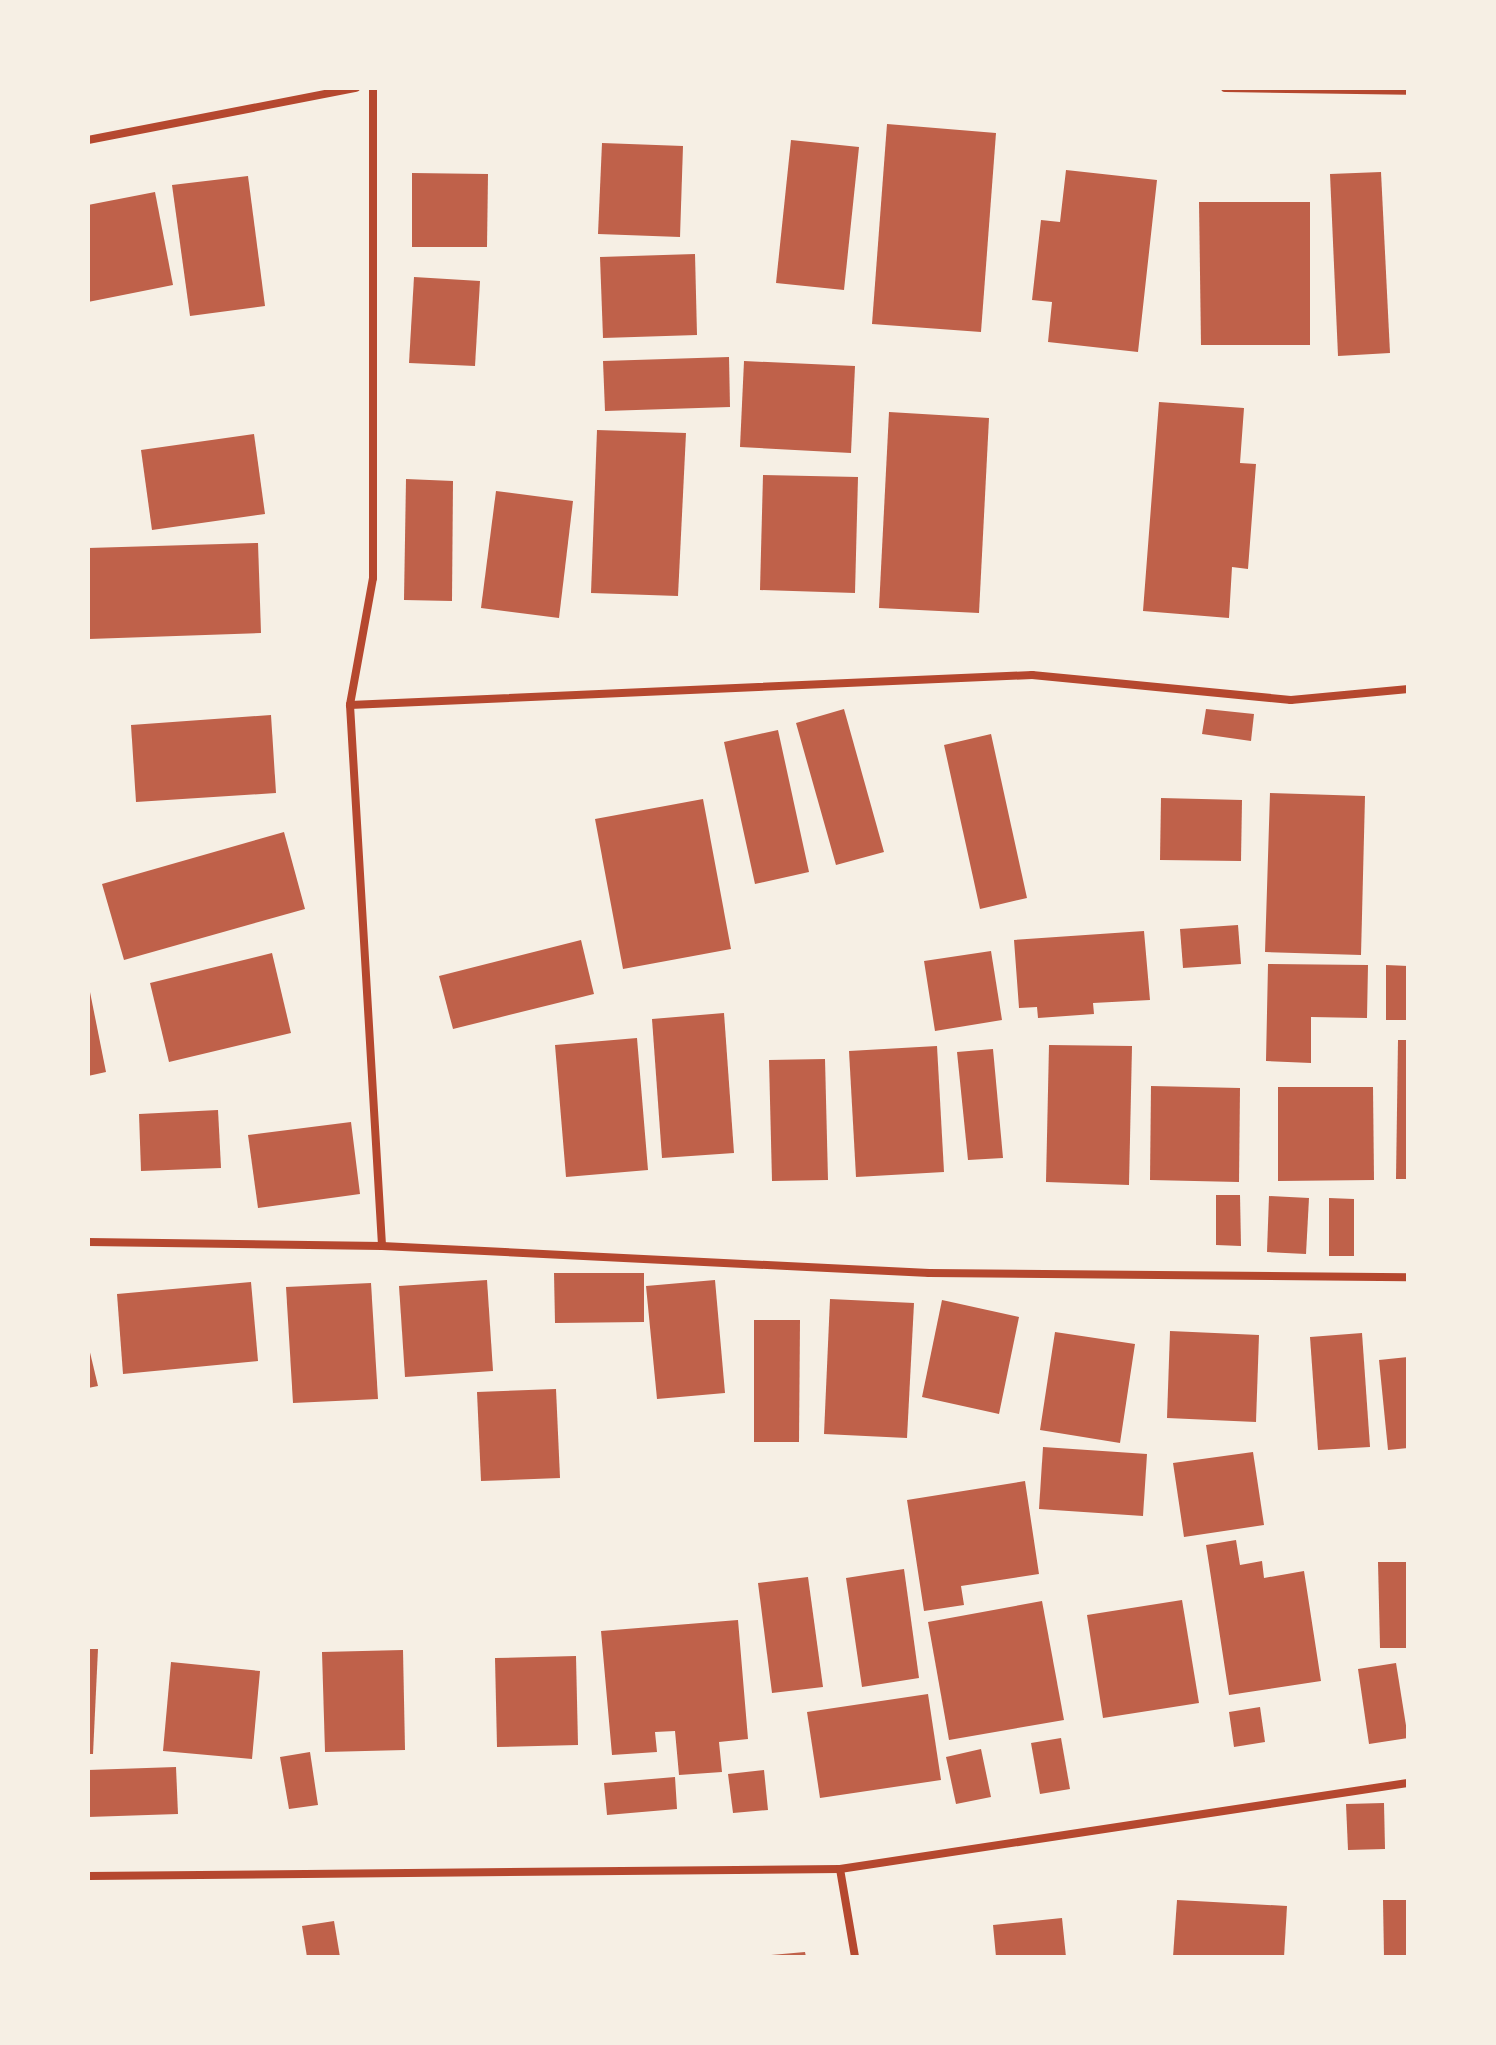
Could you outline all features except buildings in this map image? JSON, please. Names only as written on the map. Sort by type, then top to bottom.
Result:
[{"type":"street","points":[[88,140],[356,88]]},
{"type":"street","points":[[373,88],[373,578],[350,705],[382,1246]]},
{"type":"street","points":[[1225,88],[1408,91]]},
{"type":"street","points":[[350,705],[1032,675],[1291,700],[1408,689]]},
{"type":"street","points":[[88,1242],[382,1246],[929,1273],[1408,1277]]},
{"type":"street","points":[[88,1876],[840,1869],[1408,1783]]},
{"type":"street","points":[[840,1869],[855,1957]]}]
